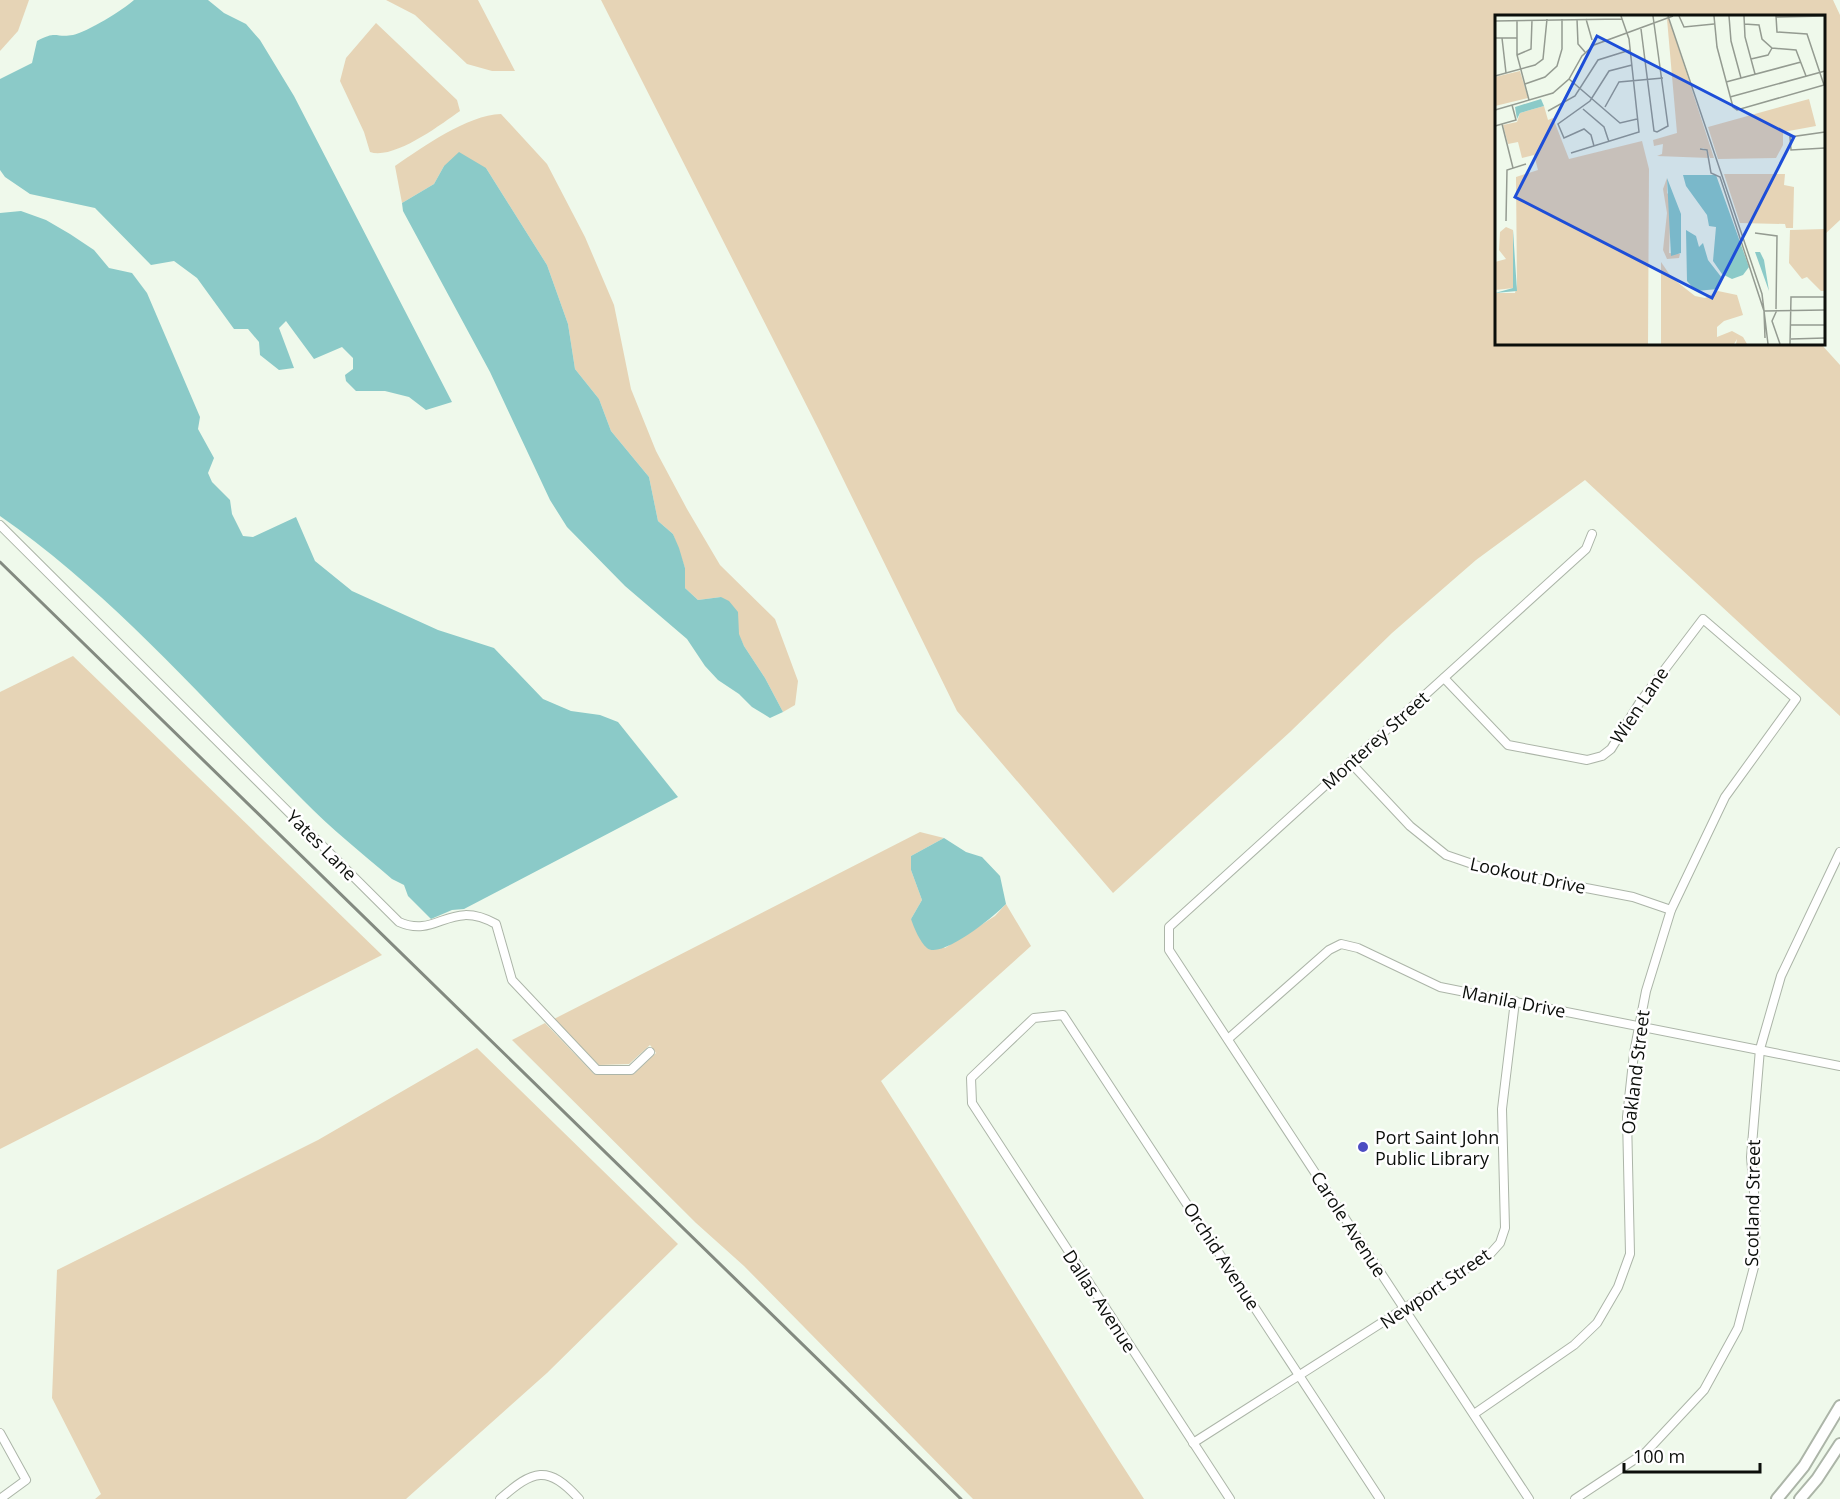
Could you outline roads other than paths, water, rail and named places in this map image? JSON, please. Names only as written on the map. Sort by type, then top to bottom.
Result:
[{"type":"main road","points":[[1777,1499],[1804,1466],[1840,1406]]},
{"type":"main road","points":[[1800,1499],[1840,1444]]},
{"type":"street","name":"Yates Lane","points":[[0,525],[399,922],[411,927],[424,928],[454,915],[483,917],[496,924],[512,980],[597,1070],[631,1070],[650,1052]]},
{"type":"street","name":"Monterey Street","points":[[1168,950],[1169,927],[1586,549],[1592,534]]},
{"type":"street","name":"Wien Lane","points":[[1444,678],[1508,745],[1587,760],[1602,756],[1611,749],[1640,702],[1703,619],[1796,699]]},
{"type":"street","name":"Oakland Street","points":[[1474,1414],[1574,1346],[1597,1323],[1618,1287],[1630,1254],[1626,1178],[1627,1117],[1634,1053],[1646,991],[1671,910],[1725,797],[1796,699]]},
{"type":"street","name":"Lookout Drive","points":[[1350,762],[1410,826],[1446,855],[1486,869],[1633,897],[1671,910]]},
{"type":"street","name":"Scotland Street","points":[[1575,1499],[1646,1452],[1704,1390],[1738,1328],[1754,1267],[1756,1216],[1751,1157],[1760,1049],[1781,976],[1833,862],[1840,852]]},
{"type":"street","name":"Manila Drive","points":[[1228,1039],[1329,950],[1341,944],[1358,948],[1440,987],[1840,1066]]},
{"type":"street","name":"Carole Avenue","points":[[1168,950],[1529,1499]]},
{"type":"street","name":"Newport Street","points":[[1193,1443],[1405,1310],[1491,1253],[1500,1243],[1505,1228],[1502,1109],[1515,1001]]},
{"type":"street","name":"Orchid Avenue","points":[[972,1103],[971,1078],[1034,1018],[1063,1015],[1301,1375],[1380,1499]]},
{"type":"street","name":"Dallas Avenue","points":[[972,1103],[1230,1499]]},
{"type":"street","points":[[0,1433],[26,1480],[0,1499]]},
{"type":"street","points":[[500,1499],[523,1479],[540,1473],[554,1476],[579,1499]]},
{"type":"water","points":[[134,0],[208,0],[224,13],[246,24],[260,40],[294,96],[452,402],[426,410],[409,397],[385,391],[356,391],[346,381],[345,375],[353,369],[353,358],[342,347],[314,359],[286,321],[279,328],[294,368],[279,370],[260,355],[259,342],[248,329],[234,329],[197,278],[174,261],[151,265],[95,208],[30,194],[5,177],[0,170],[0,79],[32,63],[37,41],[52,35],[67,36],[87,30]]},
{"type":"water","points":[[459,152],[486,168],[547,265],[568,324],[575,369],[599,399],[611,431],[649,477],[658,521],[673,534],[679,548],[685,568],[685,588],[698,600],[721,597],[729,601],[738,612],[739,634],[744,646],[765,678],[783,712],[770,718],[718,680],[705,666],[687,639],[625,586],[567,527],[550,500],[490,372],[403,211],[402,203],[434,184],[444,166]]},
{"type":"water","points":[[21,211],[46,220],[70,234],[94,250],[109,268],[132,273],[147,293],[200,417],[198,429],[214,458],[208,473],[212,482],[230,500],[232,514],[243,536],[253,537],[296,517],[315,561],[352,591],[438,630],[494,648],[543,699],[571,711],[600,715],[618,722],[678,797],[464,909],[452,910],[431,919],[408,896],[404,885],[392,879],[313,810],[121,615],[42,547],[0,516],[0,213]]},
{"type":"water","points":[[944,838],[966,852],[982,857],[1000,876],[1006,904],[968,935],[944,948],[934,950],[927,948],[922,942],[911,919],[922,900],[911,870],[911,856]]},
{"type":"railway","points":[[0,562],[961,1499]]},
{"type":"place","name":"Port Saint John Public Library","points":[[1363,1147]]}]
